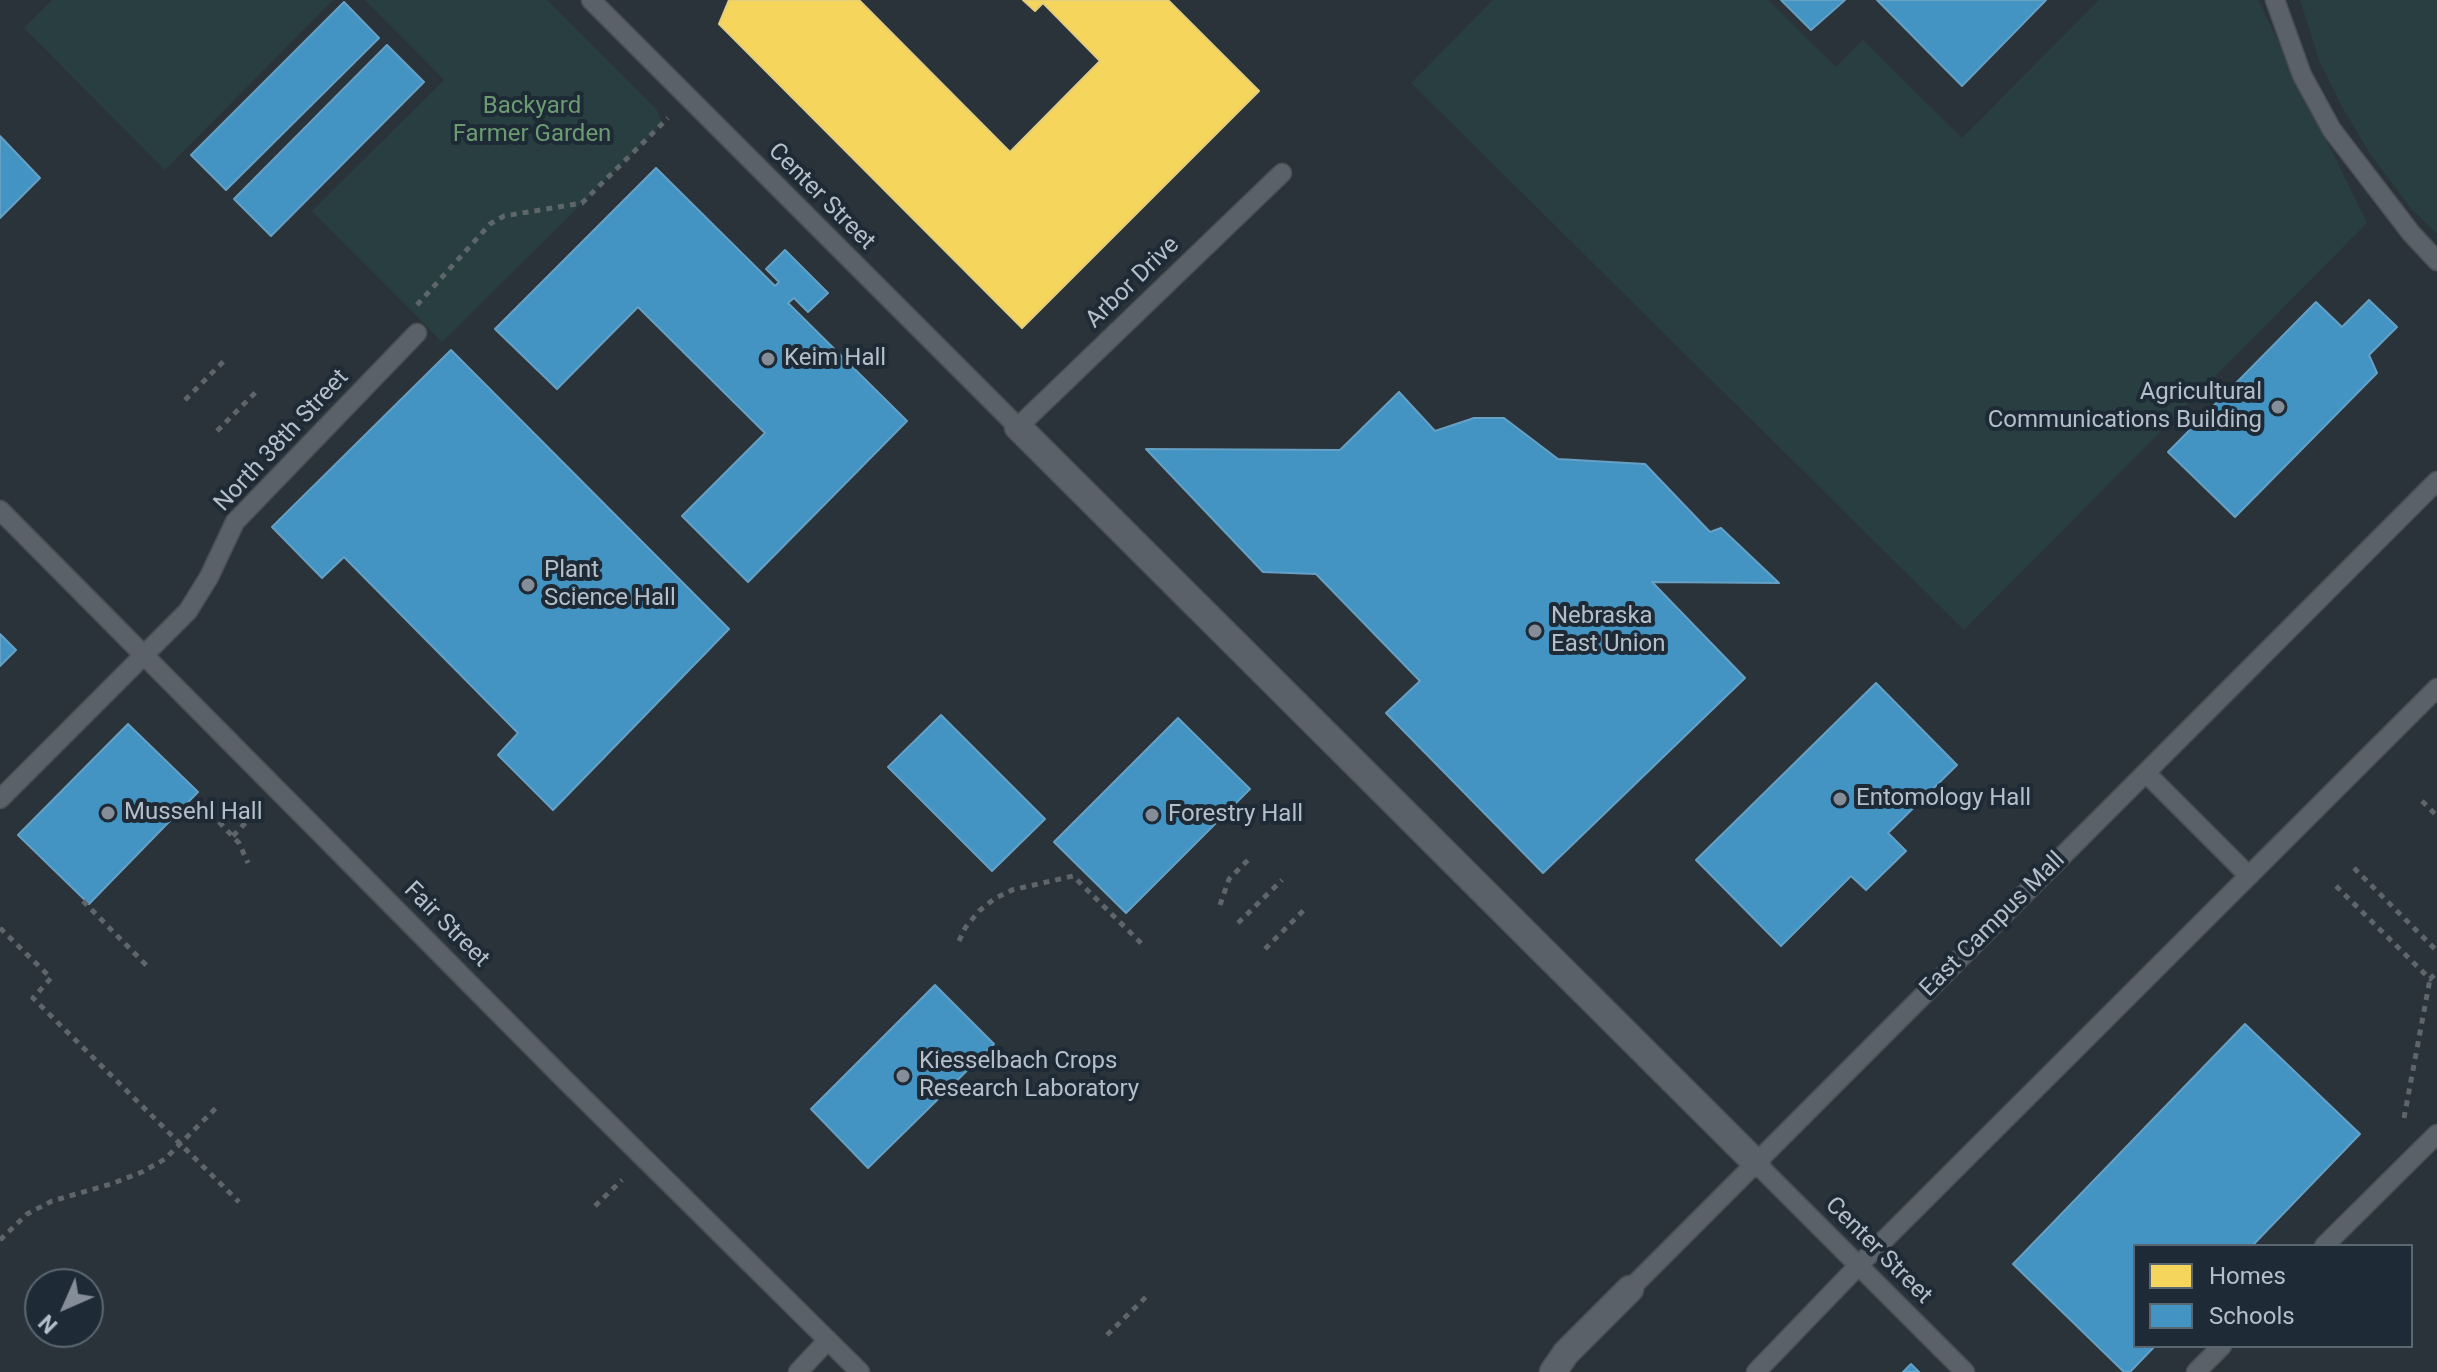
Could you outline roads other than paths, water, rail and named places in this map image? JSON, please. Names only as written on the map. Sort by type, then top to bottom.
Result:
[{"type":"street","points":[[1018,427],[1757,1164]]},
{"type":"street","name":"East Campus Mall","points":[[1553,1372],[1566,1353],[1630,1289]]},
{"type":"lane","name":"Center Street","points":[[591,0],[1018,427]]},
{"type":"lane","points":[[2275,0],[2302,75],[2332,130],[2403,223],[2437,261]]},
{"type":"lane","name":"Arbor Drive","points":[[1018,427],[1282,173]]},
{"type":"lane","name":"North 38th Street","points":[[0,799],[188,611],[209,577],[235,522],[417,333]]},
{"type":"lane","name":"East Campus Mall","points":[[1630,1289],[2437,481]]},
{"type":"lane","name":"Fair Street","points":[[0,510],[563,1078],[860,1372]]},
{"type":"lane","points":[[1756,1372],[1858,1266],[2437,688]]},
{"type":"lane","points":[[2146,773],[2249,876]]},
{"type":"lane","points":[[2326,1244],[2437,1134]]},
{"type":"lane","name":"Center Street","points":[[1757,1164],[1965,1372]]},
{"type":"lane","points":[[798,1372],[828,1340]]},
{"type":"lane","points":[[2196,1372],[2220,1348]]},
{"type":"place","name":"Keim Hall","points":[[768,359]]},
{"type":"place","name":"Agricultural Communications Building","points":[[2278,407]]},
{"type":"place","name":"Plant Science Hall","points":[[528,585]]},
{"type":"place","name":"Nebraska East Union","points":[[1535,631]]},
{"type":"place","name":"Entomology Hall","points":[[1840,799]]},
{"type":"place","name":"Mussehl Hall","points":[[108,813]]},
{"type":"place","name":"Forestry Hall","points":[[1152,815]]},
{"type":"place","name":"Kiesselbach Crops Research Laboratory","points":[[903,1076]]},
{"type":"park label","name":"Backyard Farmer Garden","points":[[532,121]]}]
